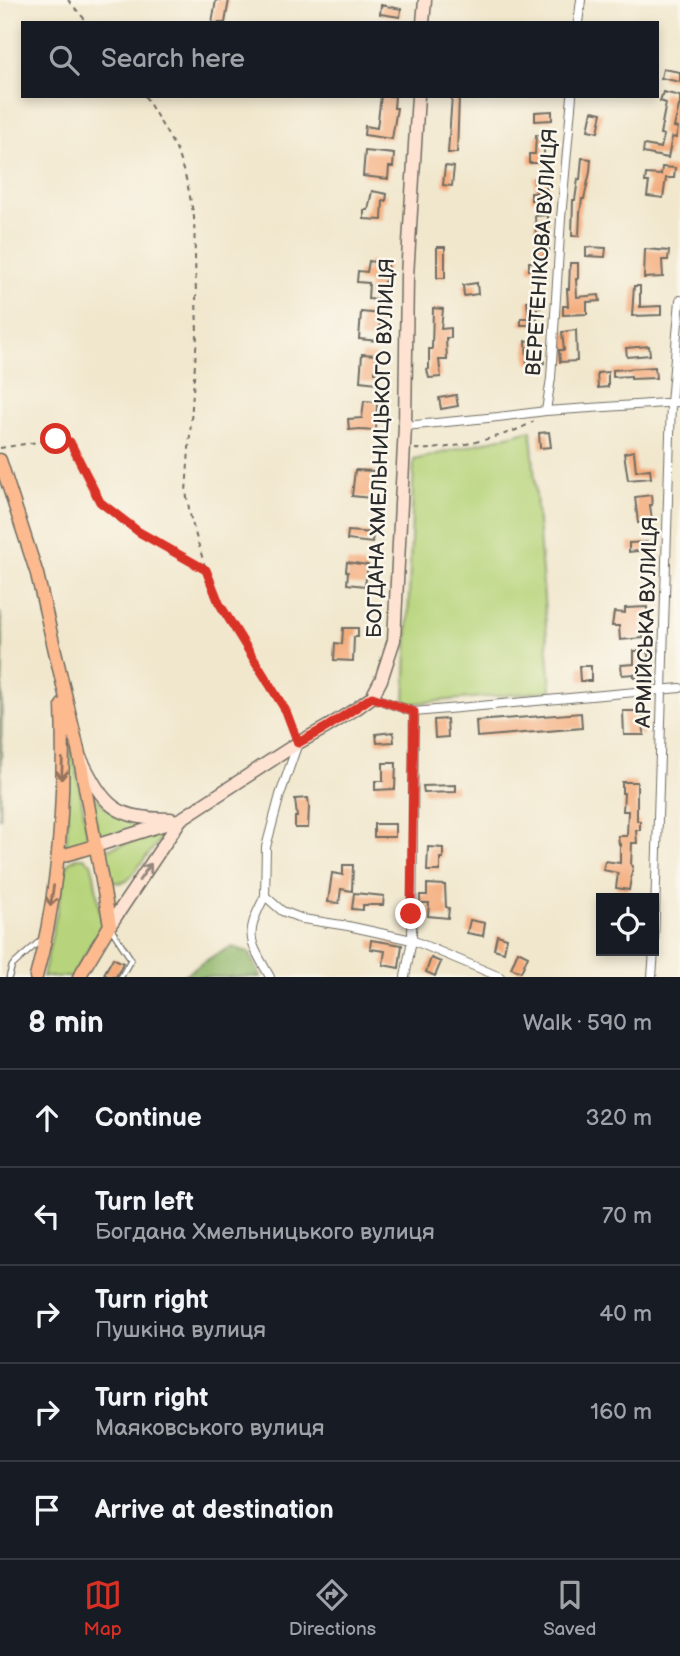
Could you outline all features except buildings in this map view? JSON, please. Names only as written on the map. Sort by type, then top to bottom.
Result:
[{"type":"main road","points":[[0,460],[37,574],[79,754],[110,925],[79,977]]},
{"type":"main road","points":[[37,976],[58,857],[63,738],[61,676]]},
{"type":"main road","points":[[58,857],[95,846]]},
{"type":"street","points":[[423,21],[425,0]]},
{"type":"street","points":[[579,21],[581,0]]},
{"type":"street","name":"БОГДАНА ХМЕЛЬНИЦЬКОГО ВУЛИЦЯ","points":[[372,697],[381,680],[394,640],[405,426],[407,276],[418,98]]},
{"type":"street","name":"ВЕРЕТЕНІКОВА ВУЛИЦЯ","points":[[546,411],[551,378],[572,98]]},
{"type":"street","name":"АРМІЙСЬКА ВУЛИЦЯ","points":[[656,893],[680,300]]},
{"type":"street","points":[[405,426],[546,411],[675,402]]},
{"type":"street","points":[[95,846],[181,820],[372,697],[414,712],[680,688]]},
{"type":"street","points":[[405,977],[412,940],[414,712]]},
{"type":"street","points":[[270,977],[250,936],[254,917],[265,897],[266,847],[280,794],[298,743]]},
{"type":"street","points":[[79,754],[95,786],[105,800],[118,810],[145,819],[181,820]]},
{"type":"street","points":[[110,925],[181,820]]},
{"type":"street","points":[[265,897],[282,911],[303,919],[412,940],[500,977]]},
{"type":"street","points":[[652,977],[653,956]]},
{"type":"lane","points":[[110,925],[131,959],[121,977]]},
{"type":"lane","points":[[9,977],[12,966],[45,936]]},
{"type":"path","points":[[68,0],[86,21]]},
{"type":"path","points":[[146,98],[176,149],[187,182],[194,217],[197,335],[186,492],[191,519],[219,603],[286,711],[298,743]]},
{"type":"path","points":[[404,448],[430,450],[483,439],[532,423],[546,411]]},
{"type":"path","points":[[0,448],[56,439],[70,442],[100,502],[139,532],[206,570]]},
{"type":"green space","points":[[531,430],[551,691],[405,704],[414,460]]},
{"type":"green space","points":[[0,612],[3,635],[0,819]]},
{"type":"green space","points":[[71,740],[89,842],[66,848]]},
{"type":"green space","points":[[91,790],[103,805],[118,816],[134,822],[153,823],[98,839]]},
{"type":"green space","points":[[167,831],[127,881],[116,882],[106,877],[100,851]]},
{"type":"green space","points":[[84,858],[91,863],[102,925],[72,977],[43,977],[65,873],[69,862]]},
{"type":"green space","points":[[232,947],[249,952],[261,977],[181,977],[215,955]]},
{"type":"route","points":[[56,439],[70,442],[100,502],[139,532],[206,570],[219,603],[286,711],[298,743],[372,697],[414,712],[411,914]]}]
